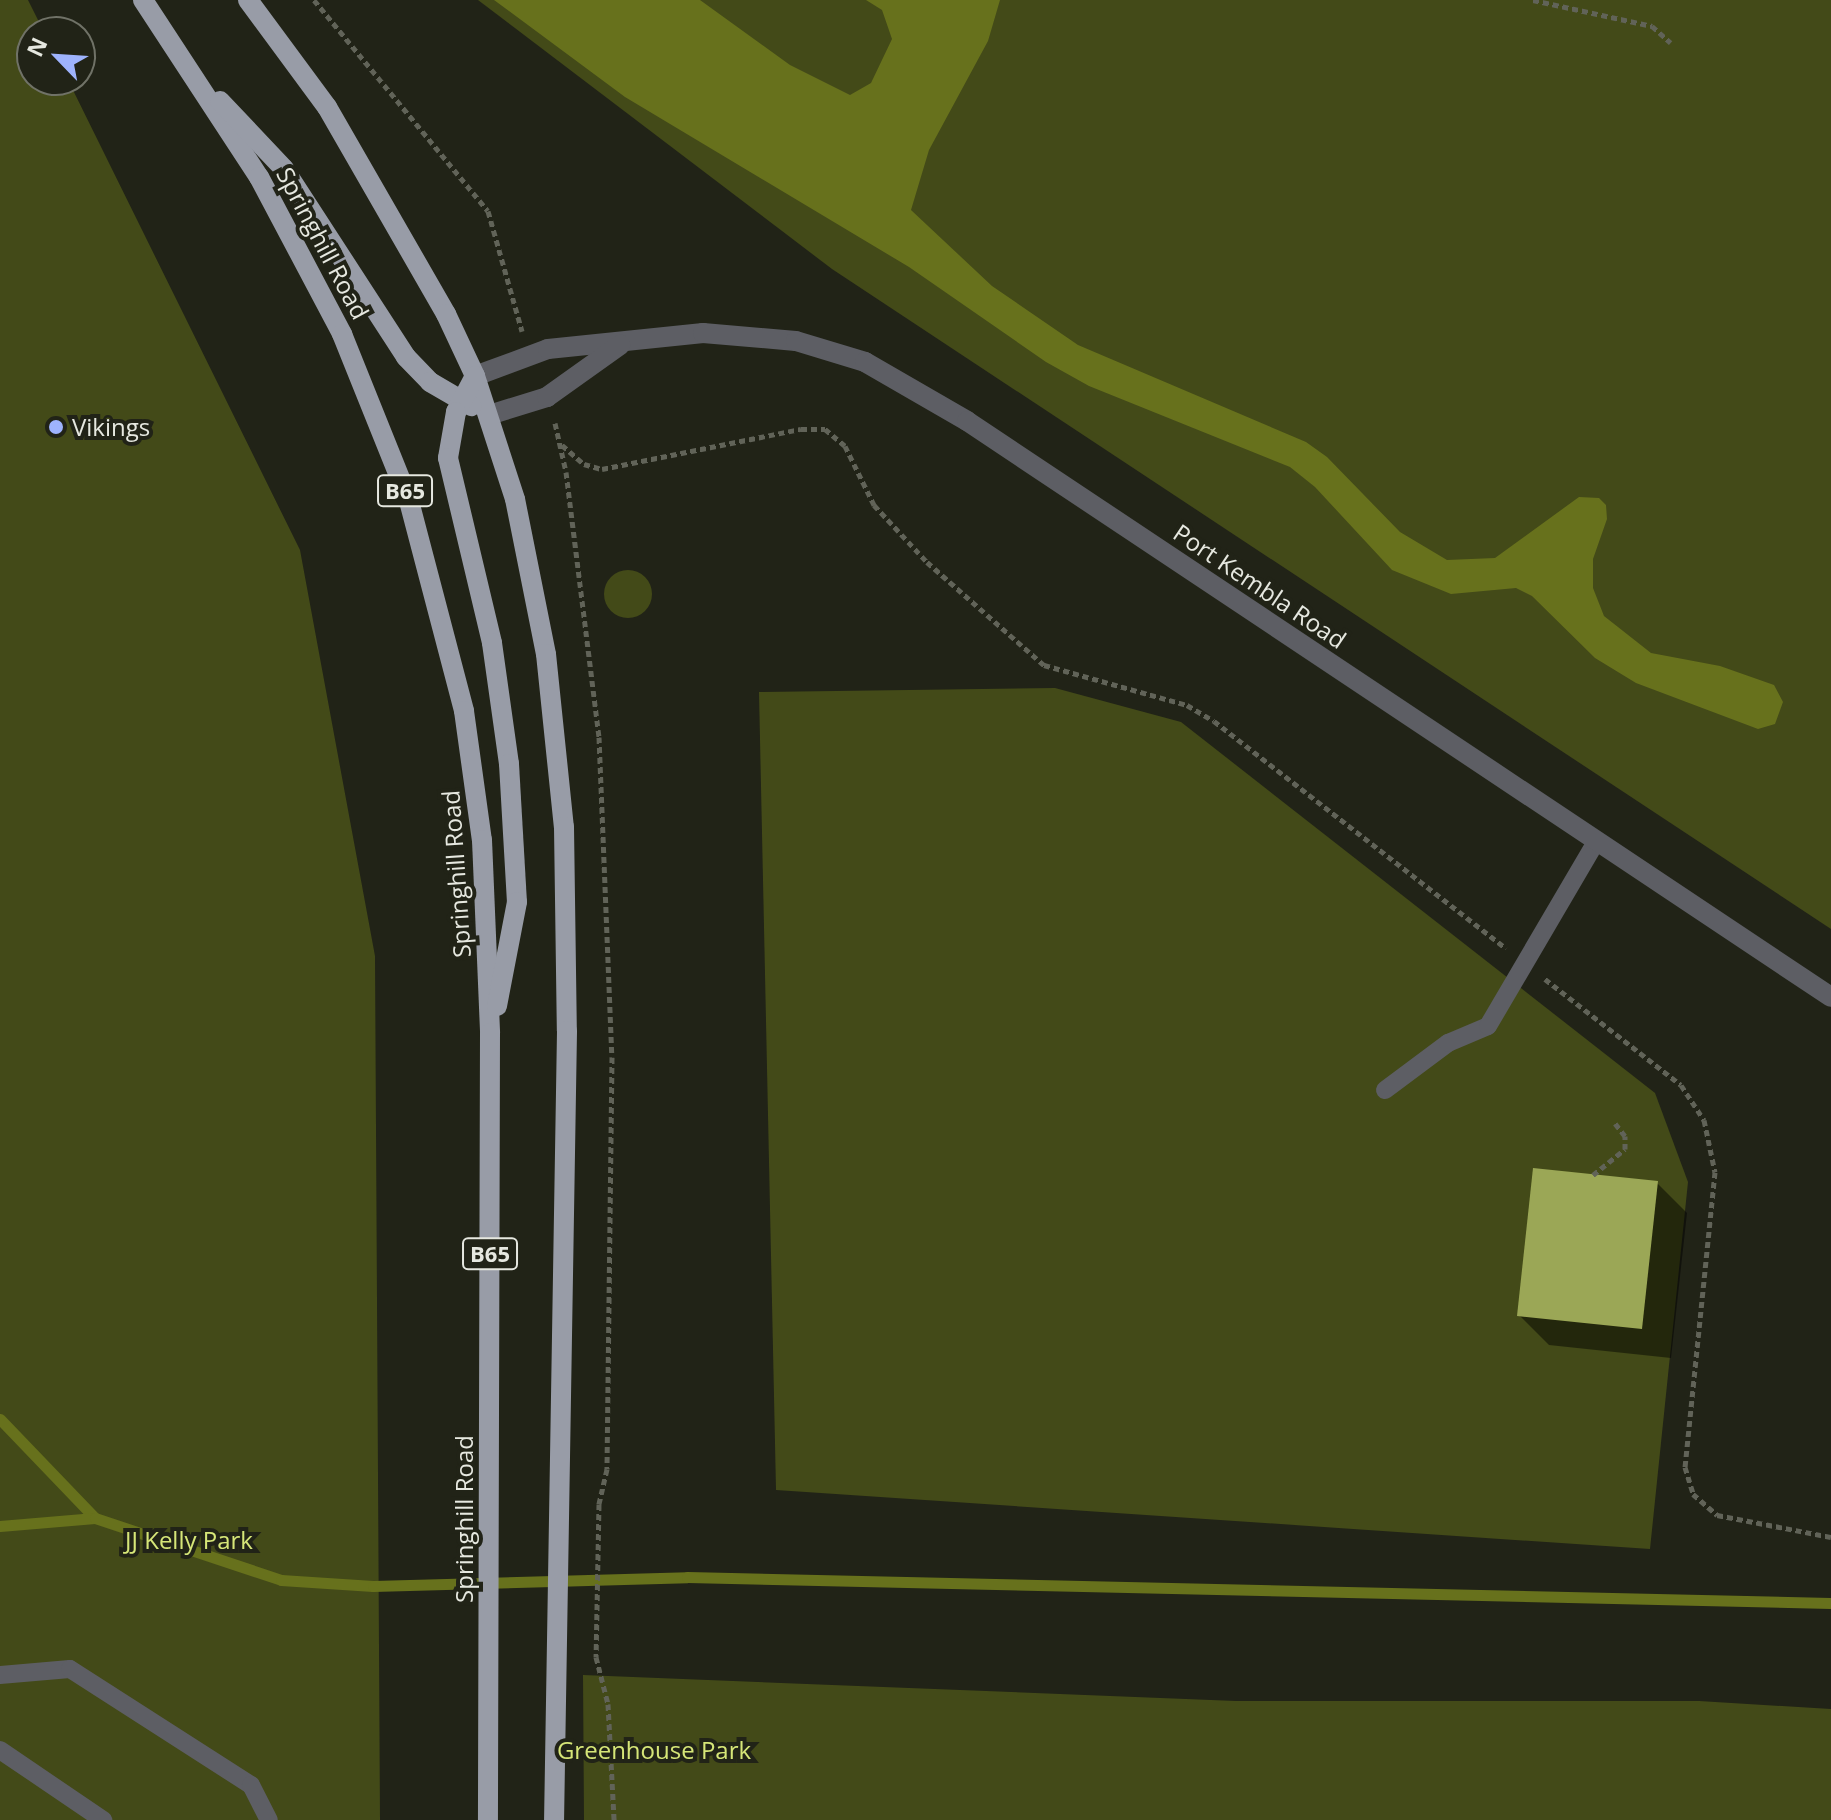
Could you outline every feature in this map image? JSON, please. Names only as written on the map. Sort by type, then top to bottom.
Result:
[{"type":"main road","name":"Springhill Road","points":[[143,0],[206,90],[309,262],[390,451],[426,559],[458,682],[476,782],[487,909],[490,1033],[488,1820]]},
{"type":"main road","points":[[248,0],[301,66],[335,119],[446,314],[475,376],[515,499],[546,654],[564,827],[567,1031],[554,1820]]},
{"type":"main road","points":[[206,90],[259,138],[284,169],[406,357],[430,382],[489,415]]},
{"type":"main road","points":[[475,376],[452,425],[448,471],[497,671],[518,876],[514,931],[490,1033]]},
{"type":"street","name":"Port Kembla Road","points":[[475,376],[548,349],[620,345],[671,335],[768,336],[815,346],[877,368],[967,421],[1831,997]]},
{"type":"street","name":"Port Kembla Road","points":[[489,415],[547,397],[620,345]]},
{"type":"lane","points":[[1385,1090],[1448,1043],[1488,1026],[1522,961],[1596,842]]},
{"type":"lane","points":[[0,1675],[70,1669],[251,1785],[269,1820]]},
{"type":"lane","points":[[0,1750],[103,1820]]},
{"type":"path","points":[[1533,0],[1652,26],[1671,43]]},
{"type":"path","points":[[562,445],[584,464],[602,469],[801,429],[825,429],[845,446],[874,505],[927,562],[1044,665],[1187,705],[1214,721],[1681,1085],[1704,1120],[1715,1172],[1685,1467],[1693,1494],[1717,1515],[1831,1537]]},
{"type":"path","points":[[1593,1175],[1625,1149],[1625,1136],[1615,1123]]},
{"type":"path","points":[[599,1504],[596,1657],[608,1704],[614,1820]]},
{"type":"green space","name":"JJ Kelly Park","points":[[0,0],[28,0],[36,16],[16,16],[16,96],[76,96],[300,550],[375,956],[380,1820],[0,1820]]},
{"type":"green space","points":[[478,0],[1831,0],[1831,929],[832,269]]},
{"type":"green space","points":[[628,570],[645,577],[652,594],[645,611],[628,618],[611,611],[604,594],[611,577]]},
{"type":"green space","points":[[1055,688],[1181,722],[1655,1093],[1688,1182],[1650,1549],[776,1490],[759,692]]},
{"type":"green space","name":"Greenhouse Park","points":[[583,1675],[1236,1701],[1699,1701],[1831,1709],[1831,1820],[584,1820]]},
{"type":"shaded area","points":[[494,0],[700,0],[790,65],[850,95],[871,83],[892,39],[882,10],[866,0],[1000,0],[988,41],[929,150],[911,210],[992,286],[1078,345],[1306,442],[1327,457],[1400,532],[1447,560],[1495,558],[1579,497],[1599,498],[1606,505],[1607,519],[1593,559],[1593,588],[1604,616],[1651,653],[1720,666],[1774,685],[1783,702],[1775,724],[1758,729],[1636,683],[1595,658],[1532,596],[1516,588],[1451,594],[1392,570],[1315,487],[1290,467],[1089,386],[1046,362],[909,267],[625,97]]},
{"type":"building","points":[[1533,1168],[1658,1181],[1642,1329],[1517,1316]]},
{"type":"waterway","points":[[0,1419],[95,1518]]},
{"type":"waterway","points":[[0,1526],[95,1518],[281,1580],[373,1586],[687,1577],[1831,1603]]},
{"type":"place","name":"Vikings","points":[[56,427]]}]
